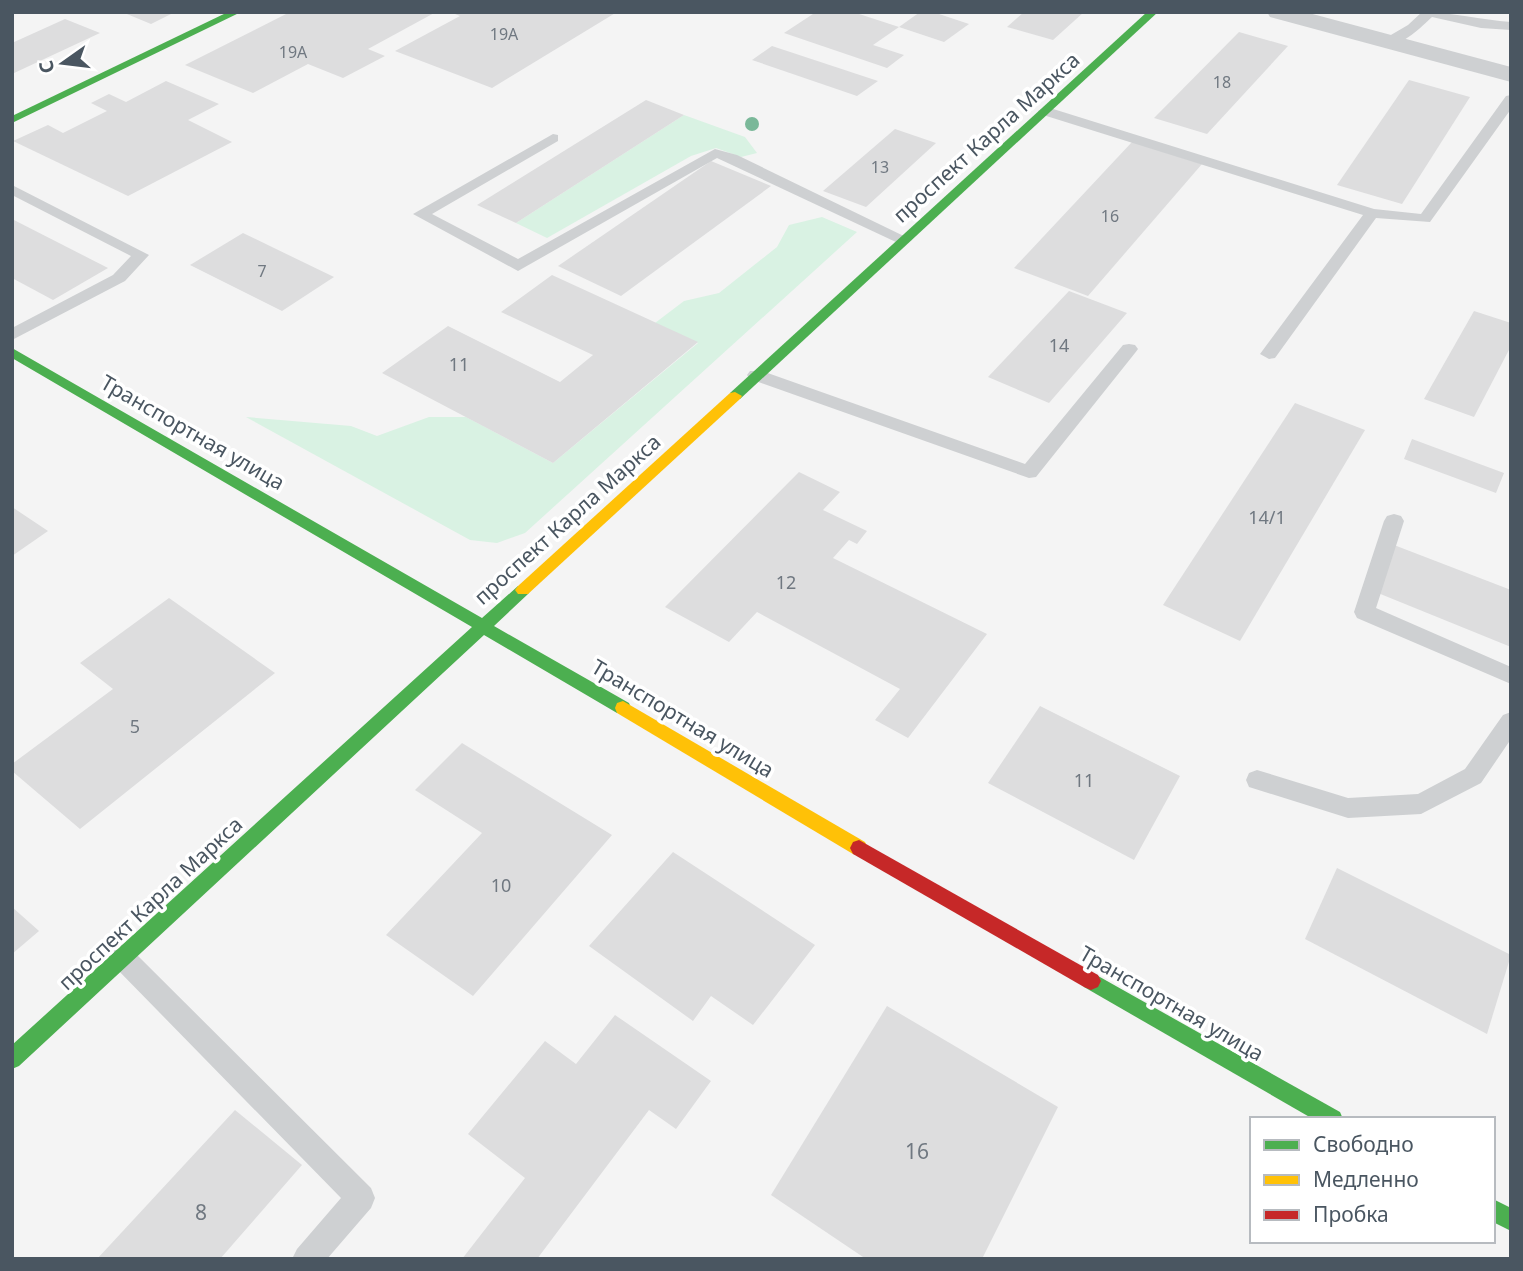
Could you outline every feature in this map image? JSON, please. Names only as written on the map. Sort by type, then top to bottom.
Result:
[{"type":"street","points":[[12,120],[236,12]]},
{"type":"street","name":"проспект Карла Маркса","points":[[12,1059],[1153,12]]},
{"type":"street","points":[[1278,12],[1511,75]]},
{"type":"street","name":"Транспортная улица","points":[[12,352],[483,625],[915,881],[1329,1117]]},
{"type":"street","points":[[1495,1211],[1511,1220]]},
{"type":"lane","points":[[1403,12],[1511,26]]},
{"type":"lane","points":[[1389,42],[1413,28],[1427,14]]},
{"type":"lane","points":[[1045,111],[1372,213],[1425,219],[1511,99]]},
{"type":"lane","points":[[553,138],[421,214],[518,266],[715,153],[732,158],[904,240]]},
{"type":"lane","points":[[12,189],[141,255],[119,278],[12,335]]},
{"type":"lane","points":[[1269,354],[1372,213]]},
{"type":"lane","points":[[756,375],[1029,472],[1129,349]]},
{"type":"lane","points":[[1394,521],[1364,612],[1511,676]]},
{"type":"lane","points":[[1257,780],[1348,808],[1421,804],[1473,776],[1511,721]]},
{"type":"lane","points":[[122,957],[361,1198],[307,1259]]},
{"type":"green space","points":[[684,115],[745,137],[757,153],[741,157],[716,148],[691,156],[547,238],[516,223]]},
{"type":"green space","points":[[822,217],[857,232],[525,533],[497,543],[470,540],[246,417],[351,426],[377,436],[429,417],[466,417],[553,463],[698,343],[655,323],[684,301],[719,293],[777,247],[789,225]]},
{"type":"building","points":[[122,12],[175,12],[151,24]]},
{"type":"building","points":[[290,12],[436,12],[368,49],[385,56],[343,78],[308,64],[253,93],[185,65]]},
{"type":"building","points":[[450,12],[617,12],[492,88],[395,51],[460,16]]},
{"type":"building","points":[[816,12],[853,12],[899,27],[873,45],[904,55],[887,68],[784,33]]},
{"type":"building","points":[[920,12],[933,12],[969,24],[944,42],[899,27]]},
{"type":"building","points":[[1024,12],[1084,12],[1053,40],[1007,27]]},
{"type":"building","points":[[65,19],[100,33],[12,74],[12,43]]},
{"type":"building","points":[[1239,32],[1288,46],[1207,134],[1154,118]]},
{"type":"building","points":[[772,46],[878,81],[857,96],[752,60]]},
{"type":"building","points":[[1409,80],[1470,97],[1402,204],[1337,185]]},
{"type":"building","points":[[166,81],[219,104],[188,120],[232,142],[128,196],[13,141],[48,125],[63,133],[107,111],[91,103],[109,94],[126,102]]},
{"type":"building","points":[[646,100],[684,115],[516,223],[477,205]]},
{"type":"building","points":[[895,129],[936,143],[866,207],[823,191]]},
{"type":"building","points":[[1132,142],[1202,164],[1088,296],[1014,268]]},
{"type":"building","points":[[711,161],[771,186],[621,296],[558,266]]},
{"type":"building","points":[[12,219],[108,268],[53,300],[12,278]]},
{"type":"building","points":[[243,233],[334,277],[282,311],[190,265]]},
{"type":"building","points":[[552,275],[698,342],[553,463],[382,373],[448,326],[560,382],[593,355],[501,312]]},
{"type":"building","points":[[1069,291],[1127,313],[1049,403],[988,377]]},
{"type":"building","points":[[1474,311],[1511,323],[1511,346],[1474,417],[1424,399]]},
{"type":"building","points":[[1295,403],[1365,430],[1240,641],[1163,605]]},
{"type":"building","points":[[1412,439],[1504,473],[1496,493],[1404,459]]},
{"type":"building","points":[[799,472],[840,492],[823,510],[867,531],[857,544],[849,540],[833,558],[987,634],[908,738],[875,720],[900,689],[757,612],[729,642],[665,607]]},
{"type":"building","points":[[12,507],[48,531],[12,556]]},
{"type":"building","points":[[1394,545],[1511,590],[1511,647],[1373,591]]},
{"type":"building","points":[[169,598],[275,673],[80,829],[12,771],[12,764],[113,689],[80,663]]},
{"type":"building","points":[[1040,706],[1180,776],[1134,860],[988,783]]},
{"type":"building","points":[[462,743],[612,835],[473,996],[386,935],[482,833],[415,790]]},
{"type":"building","points":[[673,852],[815,945],[753,1025],[711,996],[693,1021],[589,946]]},
{"type":"building","points":[[1337,868],[1511,955],[1487,1034],[1305,939]]},
{"type":"building","points":[[12,907],[39,931],[12,954]]},
{"type":"building","points":[[887,1006],[1058,1107],[982,1259],[866,1259],[771,1195]]},
{"type":"building","points":[[615,1015],[711,1081],[676,1129],[649,1110],[537,1259],[462,1259],[525,1178],[468,1134],[545,1041],[576,1064]]},
{"type":"building","points":[[235,1110],[302,1165],[220,1259],[97,1259]]},
{"type":"traffic: fast","points":[[12,120],[236,12]]},
{"type":"traffic: fast","points":[[735,396],[1153,12]]},
{"type":"traffic: fast","points":[[12,352],[623,708]]},
{"type":"traffic: fast","points":[[12,1059],[523,590]]},
{"type":"traffic: fast","points":[[1091,981],[1329,1117]]},
{"type":"traffic: fast","points":[[1495,1211],[1511,1220]]},
{"type":"traffic: slow","points":[[523,590],[735,396]]},
{"type":"traffic: slow","points":[[623,708],[859,848]]},
{"type":"traffic: jam","points":[[859,848],[1091,981]]}]
